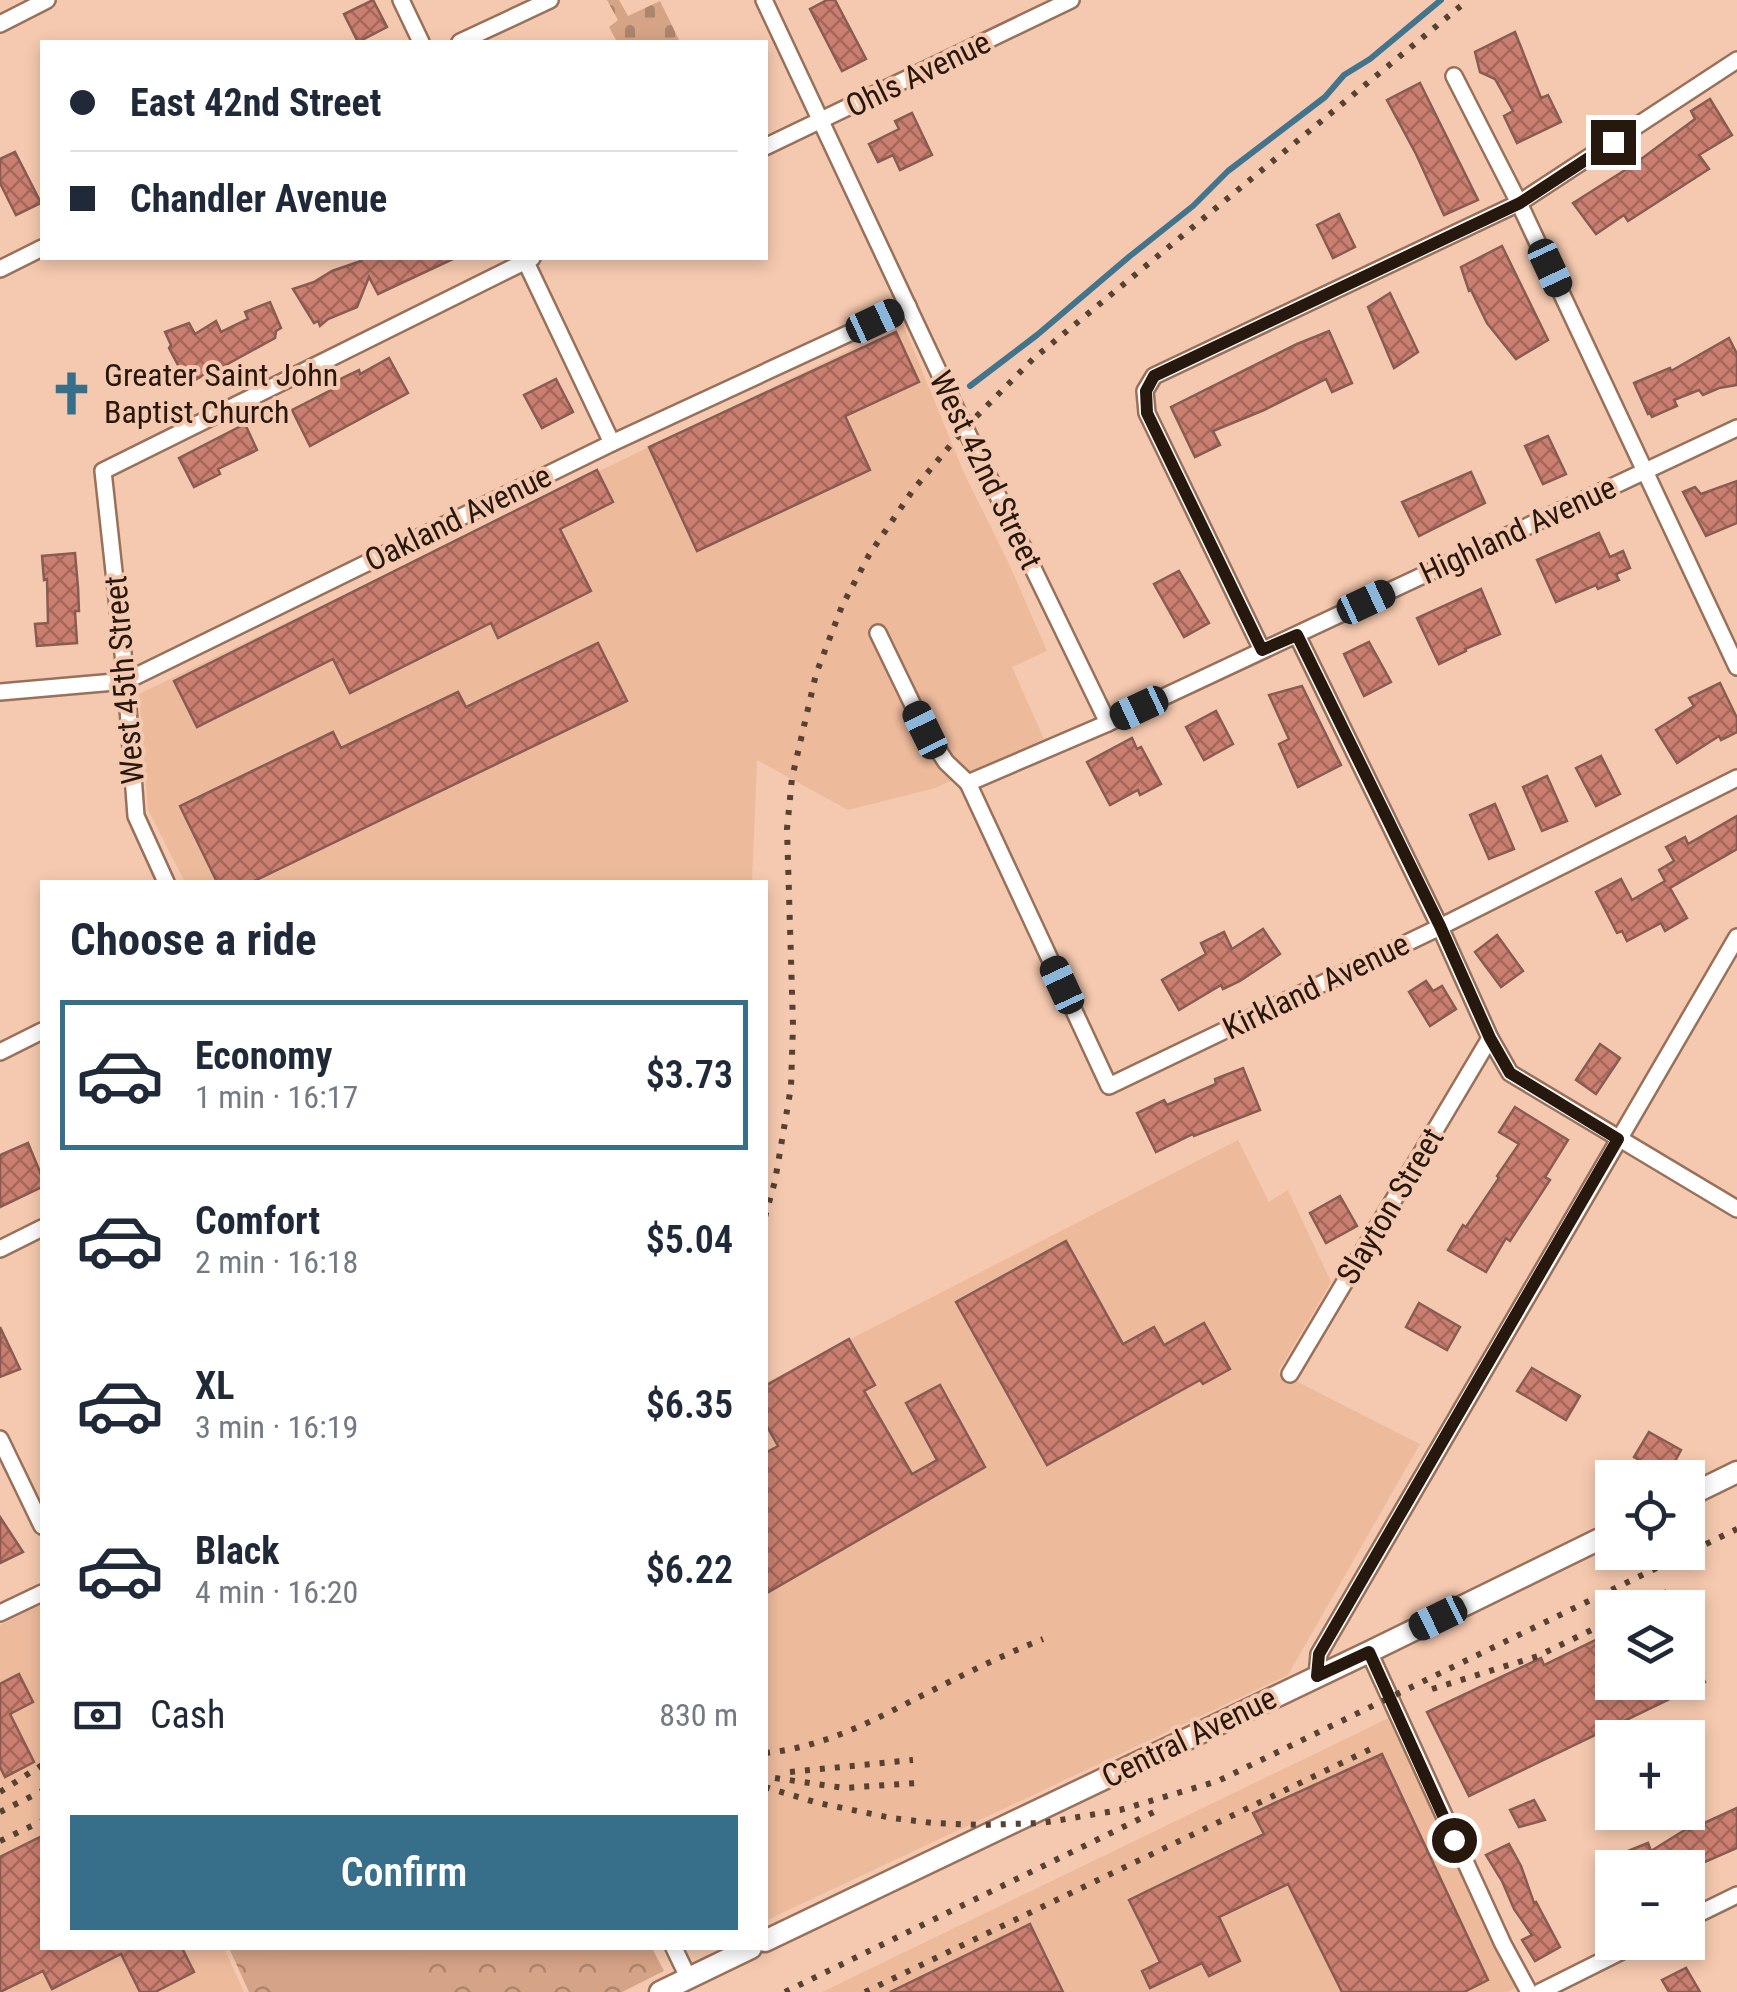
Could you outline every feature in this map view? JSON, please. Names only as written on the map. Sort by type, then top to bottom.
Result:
[{"type":"street","points":[[0,24],[47,0]]},
{"type":"street","points":[[400,0],[420,40]]},
{"type":"street","points":[[464,40],[550,0]]},
{"type":"street","name":"West 42nd Street","points":[[764,0],[1108,722]]},
{"type":"street","name":"Ohls Avenue","points":[[768,147],[1071,0]]},
{"type":"street","points":[[1262,650],[1147,413],[1146,391],[1154,376],[1520,203],[1737,60]]},
{"type":"street","points":[[1454,76],[1520,203],[1737,668]]},
{"type":"street","points":[[0,270],[40,249]]},
{"type":"street","name":"West 45th Street","points":[[165,880],[136,816],[103,471],[525,260]]},
{"type":"street","points":[[527,260],[612,443]]},
{"type":"street","name":"Oakland Avenue","points":[[0,692],[126,681],[612,443],[908,306]]},
{"type":"street","name":"Highland Avenue","points":[[968,783],[1297,635],[1737,428]]},
{"type":"street","points":[[878,633],[925,730],[946,762],[968,783]]},
{"type":"street","points":[[1297,635],[1510,1073],[1737,1210]]},
{"type":"street","name":"Kirkland Avenue","points":[[968,783],[1108,1086],[1737,778]]},
{"type":"street","points":[[1317,1676],[1319,1654],[1737,936]]},
{"type":"street","points":[[0,1052],[40,1032]]},
{"type":"street","name":"Slayton Street","points":[[1290,1374],[1490,1038]]},
{"type":"street","points":[[0,1250],[40,1229]]},
{"type":"street","points":[[0,1439],[40,1522]]},
{"type":"street","points":[[1705,1488],[1737,1472]]},
{"type":"street","name":"Central Avenue","points":[[768,1939],[1595,1541]]},
{"type":"street","points":[[0,1613],[40,1594]]},
{"type":"street","points":[[1369,1652],[1503,1944],[1529,1992]]},
{"type":"street","points":[[1705,1911],[1737,1895]]},
{"type":"street","points":[[675,1950],[688,1977]]},
{"type":"street","points":[[660,1992],[746,1950]]},
{"type":"street","points":[[1540,1992],[1604,1960]]},
{"type":"shaded area","points":[[903,324],[964,473],[1047,651],[1012,667],[1044,739],[935,788],[848,810],[757,760],[752,880],[184,880],[148,810],[139,694]]},
{"type":"shaded area","points":[[1238,1140],[1269,1202],[1288,1190],[1331,1282],[1278,1372],[1420,1444],[1288,1675],[768,1920],[768,1381]]},
{"type":"shaded area","points":[[40,1605],[40,1950],[225,1950],[244,1992],[0,1992],[0,1625]]},
{"type":"shaded area","points":[[1391,1717],[1521,1985],[1507,1992],[822,1992]]},
{"type":"green space","points":[[607,0],[619,0],[628,16],[660,1],[679,40],[616,40],[609,27],[618,20]]},
{"type":"green space","points":[[230,1950],[653,1950],[664,1971],[622,1992],[249,1992]]},
{"type":"green space","points":[[290,1950],[413,1950],[434,1992],[277,1992],[266,1961]]},
{"type":"building","points":[[373,0],[387,27],[357,40],[344,14]]},
{"type":"building","points":[[835,0],[866,59],[842,71],[810,9]]},
{"type":"building","points":[[1515,32],[1541,98],[1548,95],[1561,122],[1517,143],[1504,116],[1513,111],[1495,79],[1480,72],[1475,52]]},
{"type":"building","points":[[1420,83],[1478,200],[1444,215],[1387,100]]},
{"type":"building","points":[[1710,99],[1732,135],[1699,155],[1709,169],[1628,221],[1624,215],[1596,234],[1573,203],[1695,119],[1691,111]]},
{"type":"building","points":[[912,113],[932,155],[900,170],[893,155],[878,162],[869,144],[899,129],[895,121]]},
{"type":"building","points":[[15,152],[40,203],[16,215],[0,183],[0,159]]},
{"type":"building","points":[[1339,214],[1355,247],[1333,258],[1317,225]]},
{"type":"building","points":[[1502,246],[1548,340],[1516,359],[1487,323],[1461,267]]},
{"type":"building","points":[[451,260],[378,294],[369,277],[357,307],[320,326],[318,321],[314,323],[293,289],[361,261]]},
{"type":"building","points":[[1390,293],[1418,352],[1394,368],[1368,307]]},
{"type":"building","points":[[270,302],[281,328],[275,338],[188,384],[165,332],[189,323],[195,334],[216,321],[221,332],[248,319],[245,312]]},
{"type":"building","points":[[1329,331],[1352,383],[1332,392],[1326,379],[1213,431],[1220,445],[1195,457],[1171,407]]},
{"type":"building","points":[[896,332],[919,382],[845,416],[870,470],[697,551],[649,447]]},
{"type":"building","points":[[1729,338],[1737,354],[1737,385],[1703,395],[1699,390],[1674,400],[1677,406],[1652,417],[1648,414],[1634,383],[1670,368],[1671,371]]},
{"type":"building","points":[[389,358],[408,393],[310,446],[292,410],[337,387],[334,382],[359,370],[360,374]]},
{"type":"building","points":[[556,379],[573,412],[542,428],[524,395]]},
{"type":"building","points":[[245,424],[257,450],[218,469],[220,474],[194,487],[179,458]]},
{"type":"building","points":[[1548,436],[1566,474],[1543,484],[1525,446]]},
{"type":"building","points":[[597,470],[613,502],[560,529],[591,591],[498,638],[491,623],[350,693],[333,659],[197,727],[174,681]]},
{"type":"building","points":[[1471,472],[1485,503],[1419,536],[1402,502]]},
{"type":"building","points":[[1737,481],[1737,523],[1706,536],[1683,492],[1695,487],[1701,494]]},
{"type":"building","points":[[1599,533],[1610,557],[1623,551],[1630,568],[1616,574],[1619,580],[1556,602],[1537,560]]},
{"type":"building","points":[[75,553],[77,643],[37,646],[35,624],[48,623],[42,556]]},
{"type":"building","points":[[1179,571],[1209,623],[1184,637],[1154,584]]},
{"type":"building","points":[[1481,589],[1500,634],[1439,664],[1417,618]]},
{"type":"building","points":[[1369,642],[1391,682],[1364,696],[1344,654]]},
{"type":"building","points":[[598,643],[627,701],[256,880],[216,880],[180,806],[333,732],[341,748],[458,692],[466,707]]},
{"type":"building","points":[[1720,683],[1737,718],[1737,732],[1721,740],[1719,736],[1677,763],[1656,730],[1694,706],[1689,698]]},
{"type":"building","points":[[1302,686],[1341,765],[1298,787],[1279,744],[1289,739],[1269,695]]},
{"type":"building","points":[[1216,711],[1233,744],[1204,760],[1186,727]]},
{"type":"building","points":[[1132,738],[1161,784],[1140,795],[1138,790],[1110,805],[1087,762]]},
{"type":"building","points":[[1601,756],[1620,794],[1596,806],[1576,768]]},
{"type":"building","points":[[1547,776],[1567,821],[1542,831],[1523,787]]},
{"type":"building","points":[[1495,804],[1514,849],[1489,859],[1470,815]]},
{"type":"building","points":[[1737,816],[1737,849],[1670,888],[1687,918],[1665,931],[1661,923],[1627,941],[1622,931],[1617,933],[1596,892],[1621,879],[1632,900],[1665,881],[1659,870],[1674,861],[1666,847],[1685,837],[1688,844]]},
{"type":"building","points":[[1263,929],[1280,954],[1240,981],[1223,989],[1221,985],[1179,1010],[1162,980],[1206,954],[1201,943],[1224,932],[1232,949]]},
{"type":"building","points":[[1497,935],[1523,971],[1501,987],[1475,952]]},
{"type":"building","points":[[1426,981],[1433,991],[1442,986],[1456,1009],[1430,1026],[1409,992]]},
{"type":"building","points":[[1600,1044],[1620,1058],[1596,1094],[1576,1080]]},
{"type":"building","points":[[1243,1068],[1260,1110],[1156,1152],[1137,1113],[1164,1100],[1167,1105]]},
{"type":"building","points":[[1515,1107],[1568,1140],[1545,1177],[1550,1180],[1486,1272],[1448,1250],[1519,1144],[1499,1132]]},
{"type":"building","points":[[28,1143],[40,1172],[40,1188],[0,1207],[0,1155]]},
{"type":"building","points":[[1340,1196],[1357,1226],[1326,1243],[1310,1213]]},
{"type":"building","points":[[1066,1241],[1123,1344],[1154,1327],[1164,1345],[1204,1323],[1230,1369],[1203,1384],[1200,1380],[1047,1465],[956,1302]]},
{"type":"building","points":[[1419,1303],[1460,1327],[1447,1350],[1406,1327]]},
{"type":"building","points":[[0,1327],[20,1369],[0,1377]]},
{"type":"building","points":[[849,1339],[875,1385],[864,1391],[912,1474],[937,1460],[906,1403],[940,1385],[985,1467],[768,1592],[768,1451],[778,1446],[768,1428],[768,1384]]},
{"type":"building","points":[[1532,1368],[1580,1396],[1566,1420],[1517,1391]]},
{"type":"building","points":[[1649,1432],[1681,1450],[1676,1460],[1634,1457]]},
{"type":"building","points":[[0,1517],[23,1552],[0,1563]]},
{"type":"building","points":[[1595,1640],[1595,1700],[1668,1700],[1626,1720],[1595,1720],[1595,1735],[1469,1796],[1427,1712],[1541,1658],[1544,1665]]},
{"type":"building","points":[[19,1674],[33,1702],[10,1714],[34,1762],[5,1777],[0,1767],[0,1684]]},
{"type":"building","points":[[1382,1754],[1488,1980],[1464,1992],[1342,1992],[1288,1884],[1219,1917],[1240,1961],[1209,1976],[1202,1963],[1150,1988],[1142,1971],[1160,1962],[1129,1900],[1264,1834],[1253,1813]]},
{"type":"building","points":[[1534,1800],[1545,1820],[1519,1827],[1510,1810]]},
{"type":"building","points":[[1737,1808],[1737,1848],[1705,1862],[1705,1850],[1653,1850],[1685,1830],[1705,1830],[1705,1823]]},
{"type":"building","points":[[40,1837],[40,1950],[183,1950],[194,1972],[155,1992],[140,1992],[121,1954],[52,1989],[43,1971],[0,1992],[0,1857]]},
{"type":"building","points":[[1648,1843],[1651,1850],[1630,1850]]},
{"type":"building","points":[[1509,1844],[1534,1903],[1560,1947],[1535,1961],[1522,1940],[1532,1935],[1486,1855]]},
{"type":"building","points":[[1030,1924],[1063,1992],[890,1992]]},
{"type":"building","points":[[1686,1968],[1700,1992],[1669,1992],[1662,1980]]},
{"type":"waterway","points":[[970,386],[1193,206],[1228,171],[1325,97],[1344,75],[1370,59],[1441,0]]},
{"type":"railway","points":[[768,1206],[791,1087],[787,829],[792,778],[816,674],[842,606],[869,555],[913,490],[965,428],[1033,359],[1468,0]]},
{"type":"railway","points":[[768,1788],[818,1803],[933,1823],[1042,1823],[1120,1810],[1218,1781],[1737,1529]]},
{"type":"railway","points":[[1432,1689],[1538,1656],[1595,1628]]},
{"type":"railway","points":[[768,1753],[844,1733],[1043,1639]]},
{"type":"railway","points":[[865,1992],[1377,1746]]},
{"type":"railway","points":[[790,1772],[913,1760]]},
{"type":"railway","points":[[0,1792],[40,1766]]},
{"type":"railway","points":[[775,1778],[844,1788],[917,1783]]},
{"type":"railway","points":[[0,1812],[40,1792]]},
{"type":"railway","points":[[785,1992],[1158,1810]]},
{"type":"railway","points":[[0,1841],[40,1822]]},
{"type":"place","name":"Greater Saint John Baptist Church","points":[[71,393]]},
{"type":"route","points":[[1454,1840],[1369,1652],[1317,1676],[1319,1654],[1618,1139],[1510,1073],[1297,635],[1262,650],[1147,413],[1146,391],[1154,376],[1520,203],[1613,142]]}]
